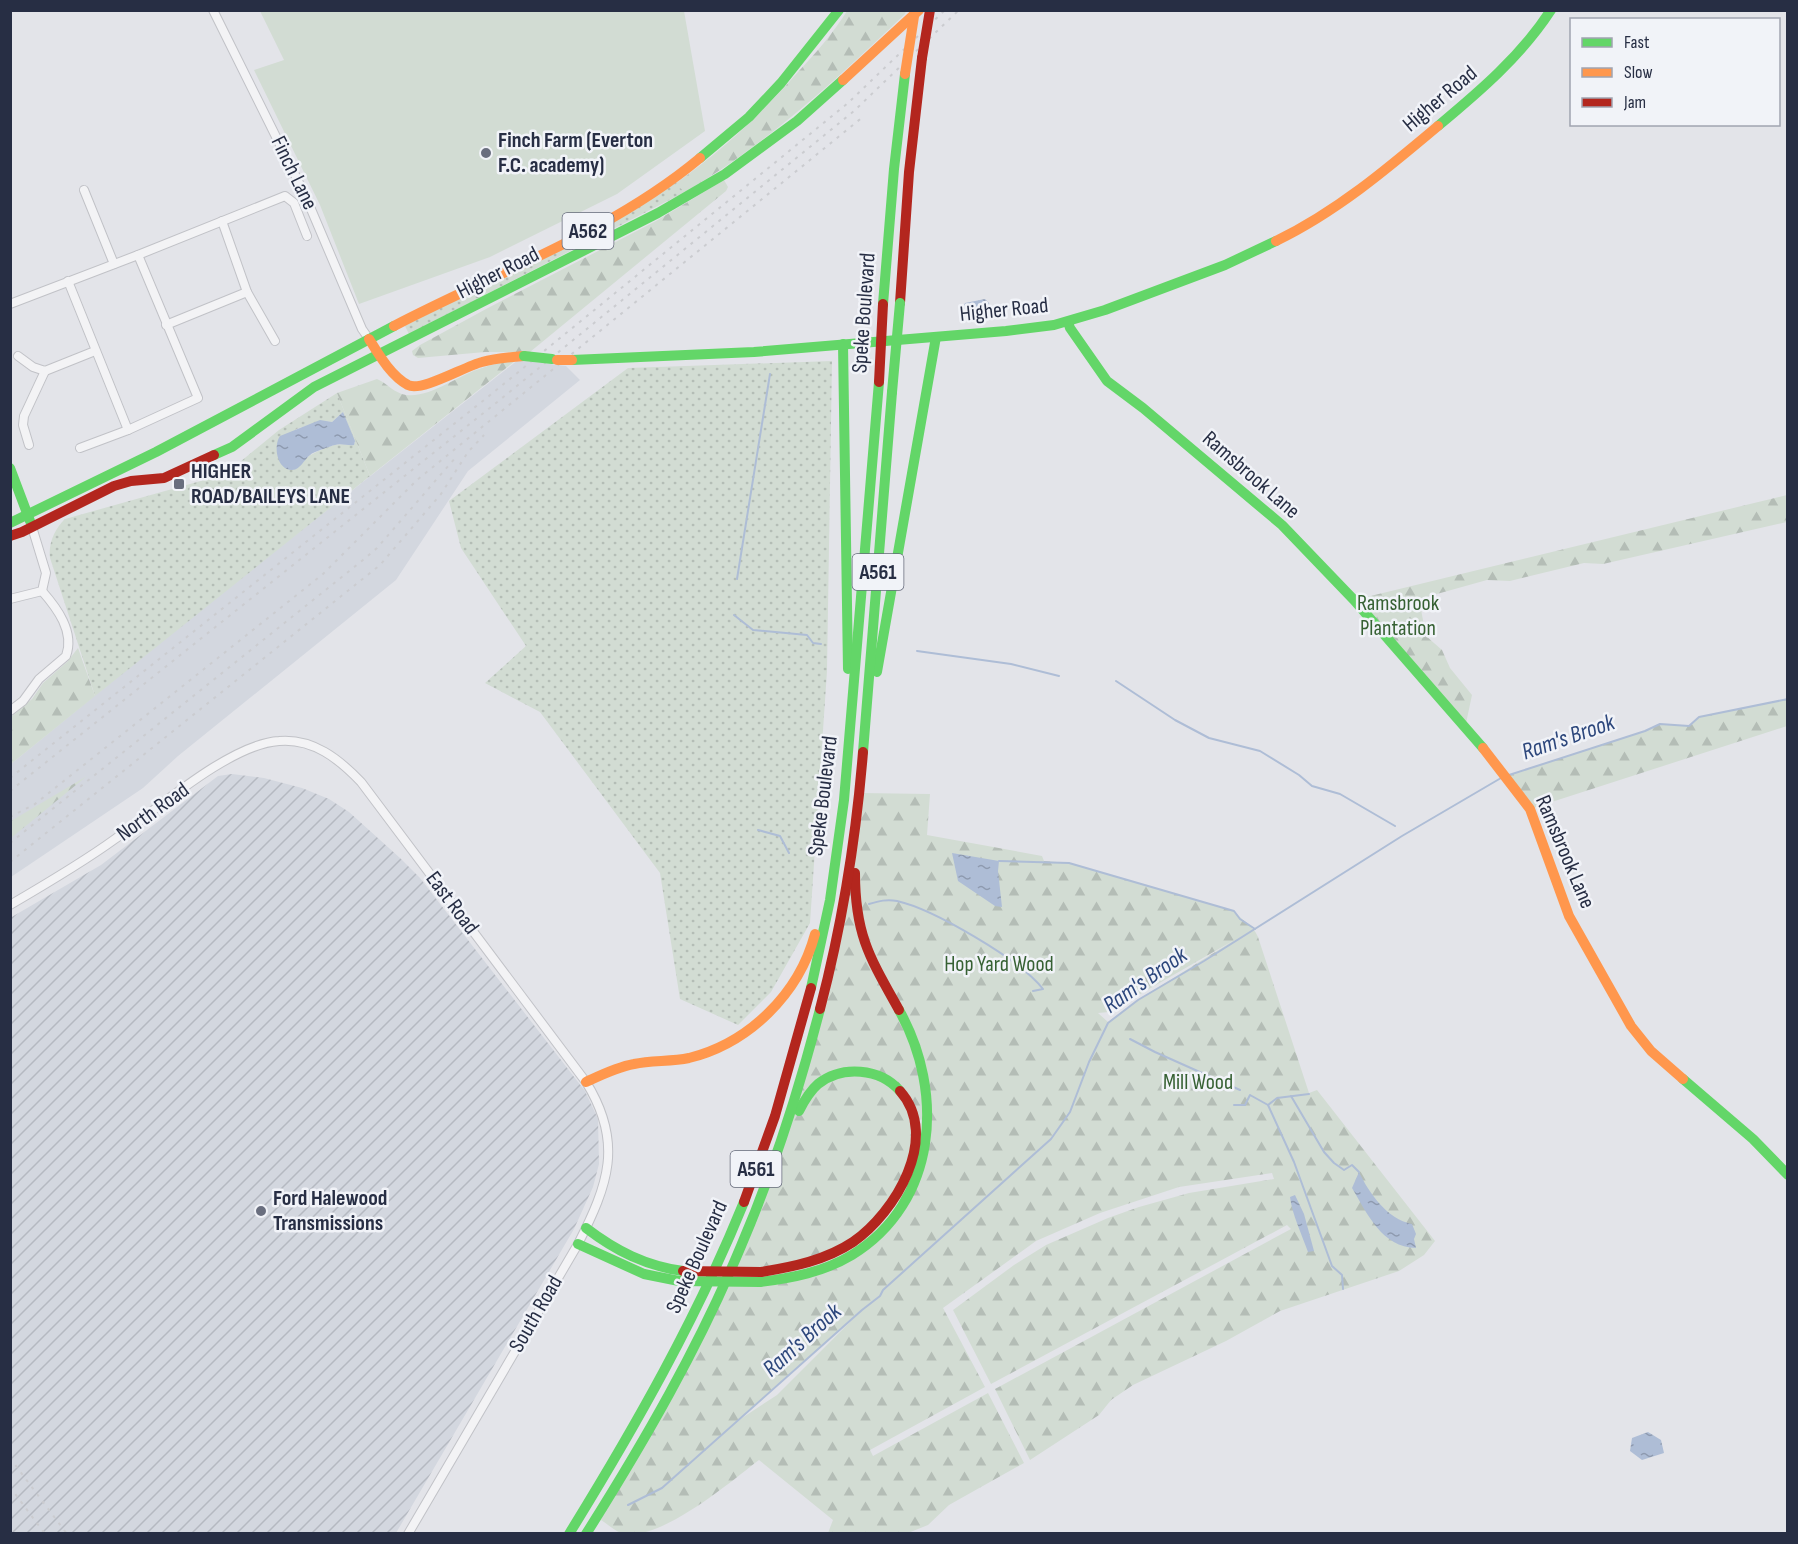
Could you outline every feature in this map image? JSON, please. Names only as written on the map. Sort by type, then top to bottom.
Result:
[{"type":"main road","name":"Higher Road","points":[[10,523],[156,452],[369,339],[634,206],[672,181],[748,117],[781,83],[838,10]]},
{"type":"main road","name":"Higher Road","points":[[10,536],[114,486],[131,481],[164,478],[232,447],[314,387],[658,213],[725,174],[797,121],[917,10]]},
{"type":"main road","name":"Speke Boulevard","points":[[569,1533],[672,1357],[735,1223],[764,1148],[788,1072],[824,933],[844,796],[850,737],[894,169],[905,74],[917,10]]},
{"type":"main road","name":"Speke Boulevard","points":[[586,1533],[674,1385],[732,1266],[765,1188],[802,1081],[837,941],[855,835],[909,172],[930,10]]},
{"type":"main road","name":"Higher Road","points":[[369,339],[392,371],[407,384],[417,387],[430,384],[477,362],[501,357],[524,356],[572,360],[754,352],[1040,328],[1068,322],[1224,266],[1288,236],[1350,197],[1385,171],[1492,81],[1540,27],[1551,10]]},
{"type":"main road","name":"Ramsbrook Lane","points":[[1068,322],[1107,381],[1155,418],[1282,525],[1354,600],[1496,764],[1530,809],[1569,916],[1631,1026],[1652,1051],[1753,1139],[1788,1175]]},
{"type":"main road","points":[[863,752],[936,337]]},
{"type":"main road","points":[[843,344],[846,617],[850,737]]},
{"type":"main road","points":[[10,468],[32,527]]},
{"type":"main road","points":[[586,1082],[609,1071],[632,1065],[669,1061],[714,1051],[735,1041],[770,1012],[795,980],[813,942],[844,796]]},
{"type":"main road","points":[[578,1244],[644,1274],[760,1277],[783,1280],[818,1271],[848,1257],[864,1246],[890,1221],[900,1207],[914,1182],[924,1156],[928,1097],[913,1038],[877,970],[860,931],[855,903],[855,835]]},
{"type":"main road","points":[[732,1266],[800,1109],[811,1092],[825,1079],[849,1070],[864,1071],[892,1083],[912,1106],[916,1120],[916,1140],[908,1171],[894,1200],[868,1231],[835,1253],[801,1266],[760,1277]]},
{"type":"main road","points":[[586,1228],[606,1245],[634,1260],[681,1276]]},
{"type":"street","name":"Finch Lane","points":[[213,10],[305,195],[362,329],[369,339]]},
{"type":"street","points":[[84,190],[114,264]]},
{"type":"street","points":[[10,304],[285,196],[294,203],[307,236]]},
{"type":"street","points":[[222,221],[247,292],[275,341]]},
{"type":"street","points":[[80,448],[128,430],[198,398],[138,255]]},
{"type":"street","points":[[68,281],[128,430]]},
{"type":"street","points":[[166,325],[247,292]]},
{"type":"street","points":[[18,356],[33,367],[45,371],[95,351]]},
{"type":"street","points":[[28,445],[23,425],[24,416],[45,371]]},
{"type":"street","points":[[32,527],[46,573],[42,591]]},
{"type":"street","points":[[10,599],[42,591]]},
{"type":"street","points":[[10,711],[23,701],[35,683],[66,656],[68,639],[60,614],[42,591]]},
{"type":"street","name":"North Road","points":[[10,905],[91,855],[215,767],[239,753],[269,742],[303,742]]},
{"type":"street","name":"East Road","points":[[303,742],[328,753],[362,782],[586,1082]]},
{"type":"street","name":"South Road","points":[[408,1533],[578,1244],[605,1181],[609,1151],[605,1119],[586,1082]]},
{"type":"shaded area","points":[[518,360],[566,366],[580,380],[468,471],[396,580],[178,756],[143,788],[11,877],[11,764],[195,614]]},
{"type":"shaded area","points":[[232,774],[264,778],[302,788],[329,799],[349,812],[420,878],[585,1091],[598,1119],[599,1164],[593,1187],[574,1229],[396,1533],[11,1533],[10,918],[101,865],[218,776]]},
{"type":"green space","name":"Finch Farm (Everton F.C. academy)","points":[[260,11],[684,11],[705,131],[617,194],[490,257],[359,304],[320,205],[254,70],[284,60]]},
{"type":"green space","points":[[847,11],[906,11],[845,70],[783,124],[705,180],[685,192],[680,188],[679,181],[742,130],[770,102],[818,50]]},
{"type":"green space","points":[[724,180],[728,187],[726,191],[530,352],[485,352],[418,358],[413,355],[412,351],[420,345],[656,221]]},
{"type":"green space","points":[[679,181],[685,192],[409,334],[405,326]]},
{"type":"green space","points":[[515,361],[370,476],[337,393],[377,379],[402,394],[415,395],[435,390],[473,371]]},
{"type":"green space","points":[[832,361],[827,671],[810,923],[771,992],[738,1025],[680,999],[660,873],[540,712],[485,683],[526,646],[461,548],[449,501],[628,368]]},
{"type":"green space","points":[[337,393],[370,476],[95,696],[50,558],[51,542],[58,527],[65,519],[215,477],[240,462],[279,430]],"holes":[[[343,412],[355,443],[334,445],[307,458],[296,429],[323,421],[332,422]]]},
{"type":"green space","name":"Ramsbrook Plantation","points":[[1787,495],[1787,522],[1603,564],[1584,563],[1510,581],[1487,580],[1419,599],[1426,636],[1442,650],[1450,668],[1472,695],[1465,728],[1354,600]]},
{"type":"green space","points":[[78,648],[95,696],[11,764],[11,717],[32,699],[43,683],[67,662]]},
{"type":"green space","points":[[1787,699],[1787,726],[1530,809],[1506,776],[1645,731],[1660,724],[1689,726],[1699,717]]},
{"type":"green space","points":[[87,776],[11,838],[11,821]]},
{"type":"green space","points":[[860,793],[930,794],[927,835],[1042,856],[1044,861],[1069,863],[1234,911],[1258,937],[1309,1093],[1317,1090],[1435,1241],[1424,1255],[1399,1271],[1280,1311],[1226,1341],[1133,1385],[1111,1400],[1099,1415],[1030,1460],[995,1389],[1291,1229],[1287,1225],[991,1384],[953,1310],[1014,1265],[1046,1245],[1139,1207],[1189,1193],[1274,1179],[1272,1173],[1179,1187],[1100,1213],[1036,1241],[943,1308],[985,1387],[870,1450],[873,1456],[988,1393],[1024,1463],[949,1505],[928,1525],[908,1533],[828,1533],[833,1520],[759,1460],[712,1496],[673,1521],[636,1534],[621,1533],[601,1520],[612,1492],[674,1385],[728,1282],[774,1281],[793,1278],[828,1267],[852,1255],[892,1219],[907,1197],[918,1172],[925,1146],[928,1119],[916,1120],[914,1146],[897,1194],[865,1233],[844,1248],[796,1267],[764,1272],[732,1266],[777,1150],[814,1034],[841,916]],"holes":[[[1236,939],[1138,1000],[1108,1022],[1098,1013],[1109,1012]],[[863,1309],[777,1395],[739,1420],[740,1419]]]},
{"type":"water","points":[[985,299],[990,308],[984,312],[966,316],[962,309],[965,303]]},
{"type":"water","points":[[343,412],[355,441],[354,445],[330,446],[313,453],[300,466],[292,470],[283,466],[277,451],[280,436],[320,420],[332,422]]},
{"type":"water","points":[[952,853],[999,861],[1002,907],[995,906],[958,881]]},
{"type":"water","points":[[1359,1172],[1368,1188],[1387,1211],[1412,1224],[1416,1234],[1414,1239],[1416,1248],[1394,1242],[1385,1236],[1370,1219],[1352,1188]]},
{"type":"water","points":[[1295,1195],[1304,1214],[1314,1251],[1308,1252],[1295,1217],[1290,1197]]},
{"type":"water","points":[[1648,1432],[1661,1440],[1664,1453],[1642,1460],[1630,1451],[1632,1438]]},
{"type":"waterway","points":[[737,579],[770,374]]},
{"type":"waterway","points":[[734,615],[753,630],[807,635],[813,643],[821,644]]},
{"type":"waterway","points":[[917,651],[1011,664],[1059,676]]},
{"type":"waterway","points":[[1116,681],[1175,720],[1209,738],[1260,751],[1299,775],[1312,786],[1340,794],[1395,826]]},
{"type":"waterway","name":"Ram's Brook","points":[[1509,775],[1645,731],[1660,724],[1689,726],[1699,717],[1788,699]]},
{"type":"waterway","name":"Ram's Brook","points":[[628,1505],[662,1488],[880,1296],[883,1290],[1051,1139],[1070,1112],[1089,1062],[1108,1023],[1138,1000],[1402,836],[1501,778]]},
{"type":"waterway","points":[[758,830],[780,836],[789,853]]},
{"type":"waterway","points":[[999,861],[1069,863],[1234,911],[1240,919],[1255,929]]},
{"type":"waterway","points":[[869,904],[897,901],[932,914],[953,925],[1016,964],[1043,989],[1033,991]]},
{"type":"waterway","points":[[1130,1039],[1240,1090]]},
{"type":"waterway","points":[[1268,1105],[1277,1098],[1309,1094]]},
{"type":"waterway","points":[[1234,1105],[1245,1105],[1250,1095],[1268,1105],[1294,1162],[1332,1266],[1342,1275],[1343,1289]]},
{"type":"waterway","points":[[1291,1096],[1324,1152],[1344,1170],[1352,1165],[1359,1172]]},
{"type":"railway","points":[[10,778],[489,396],[848,103],[945,10]]},
{"type":"railway","points":[[10,791],[496,403],[854,111],[959,10]]},
{"type":"railway","points":[[10,817],[35,804],[323,574],[417,480],[864,116]]},
{"type":"railway","points":[[10,862],[380,565],[441,494],[468,452],[484,435]]},
{"type":"railway","points":[[10,843],[377,548],[456,457]]},
{"type":"railway","points":[[10,1458],[67,1534]]},
{"type":"railway","points":[[10,1487],[45,1534]]},
{"type":"traffic: fast","points":[[700,158],[749,117],[781,83],[839,10]]},
{"type":"traffic: fast","points":[[1438,126],[1513,58],[1551,10]]},
{"type":"traffic: fast","points":[[883,304],[894,169],[905,74]]},
{"type":"traffic: fast","points":[[214,455],[232,447],[314,387],[658,213],[725,174],[797,121],[843,80]]},
{"type":"traffic: fast","points":[[572,360],[754,352],[1054,325],[1105,310],[1225,265],[1276,241]]},
{"type":"traffic: fast","points":[[892,392],[900,303]]},
{"type":"traffic: fast","points":[[1068,322],[1107,381],[1143,408],[1282,525],[1354,600],[1483,748]]},
{"type":"traffic: fast","points":[[10,523],[156,452],[394,326]]},
{"type":"traffic: fast","points":[[877,672],[936,337]]},
{"type":"traffic: fast","points":[[843,344],[848,669]]},
{"type":"traffic: fast","points":[[524,356],[552,359]]},
{"type":"traffic: fast","points":[[811,988],[830,900],[844,800],[879,382]]},
{"type":"traffic: fast","points":[[863,752],[892,392]]},
{"type":"traffic: fast","points":[[10,468],[30,521]]},
{"type":"traffic: fast","points":[[586,1534],[670,1393],[725,1284],[775,1159],[820,1009]]},
{"type":"traffic: fast","points":[[760,1282],[807,1273],[841,1261],[881,1233],[902,1206],[917,1176],[925,1143],[927,1110],[923,1075],[914,1042],[899,1010]]},
{"type":"traffic: fast","points":[[799,1111],[807,1096],[818,1084],[838,1074],[849,1072],[872,1074],[892,1083],[900,1091]]},
{"type":"traffic: fast","points":[[1683,1079],[1753,1139],[1788,1175]]},
{"type":"traffic: fast","points":[[569,1534],[664,1371],[706,1288],[744,1202]]},
{"type":"traffic: fast","points":[[586,1228],[632,1256],[669,1269],[683,1271]]},
{"type":"traffic: fast","points":[[578,1244],[644,1274],[679,1281]]},
{"type":"traffic: fast","points":[[679,1281],[760,1282]]},
{"type":"traffic: slow","points":[[905,74],[915,10]]},
{"type":"traffic: slow","points":[[843,80],[919,10]]},
{"type":"traffic: slow","points":[[1276,241],[1340,203],[1380,174],[1438,126]]},
{"type":"traffic: slow","points":[[394,326],[591,230],[665,185],[700,158]]},
{"type":"traffic: slow","points":[[369,339],[396,376],[408,385],[415,386],[433,382],[482,362],[524,356]]},
{"type":"traffic: slow","points":[[557,360],[572,360]]},
{"type":"traffic: slow","points":[[1483,748],[1530,809],[1569,916],[1631,1026],[1651,1051],[1683,1079]]},
{"type":"traffic: slow","points":[[586,1082],[628,1065],[689,1058],[732,1041],[751,1028],[784,996],[797,977],[815,934]]},
{"type":"traffic: jam","points":[[922,58],[930,10]]},
{"type":"traffic: jam","points":[[900,303],[909,172],[922,58]]},
{"type":"traffic: jam","points":[[879,382],[883,304]]},
{"type":"traffic: jam","points":[[10,536],[114,486],[131,481],[164,478],[214,455]]},
{"type":"traffic: jam","points":[[820,1009],[847,882],[863,752]]},
{"type":"traffic: jam","points":[[855,873],[861,930],[872,960],[899,1010]]},
{"type":"traffic: jam","points":[[744,1202],[775,1116],[811,988]]},
{"type":"traffic: jam","points":[[761,1272],[797,1265],[832,1254],[853,1242],[884,1213],[908,1173],[914,1151],[916,1130],[911,1110],[900,1091]]},
{"type":"traffic: jam","points":[[683,1271],[761,1272]]},
{"type":"place","name":"Finch Farm (Everton F.C. academy)","points":[[486,153]]},
{"type":"place","name":"HIGHER ROAD/BAILEYS LANE","points":[[179,484]]},
{"type":"place","name":"Ford Halewood Transmissions","points":[[261,1211]]},
{"type":"park label","name":"Hop Yard Wood","points":[[999,964]]},
{"type":"park label","name":"Mill Wood","points":[[1198,1082]]}]
